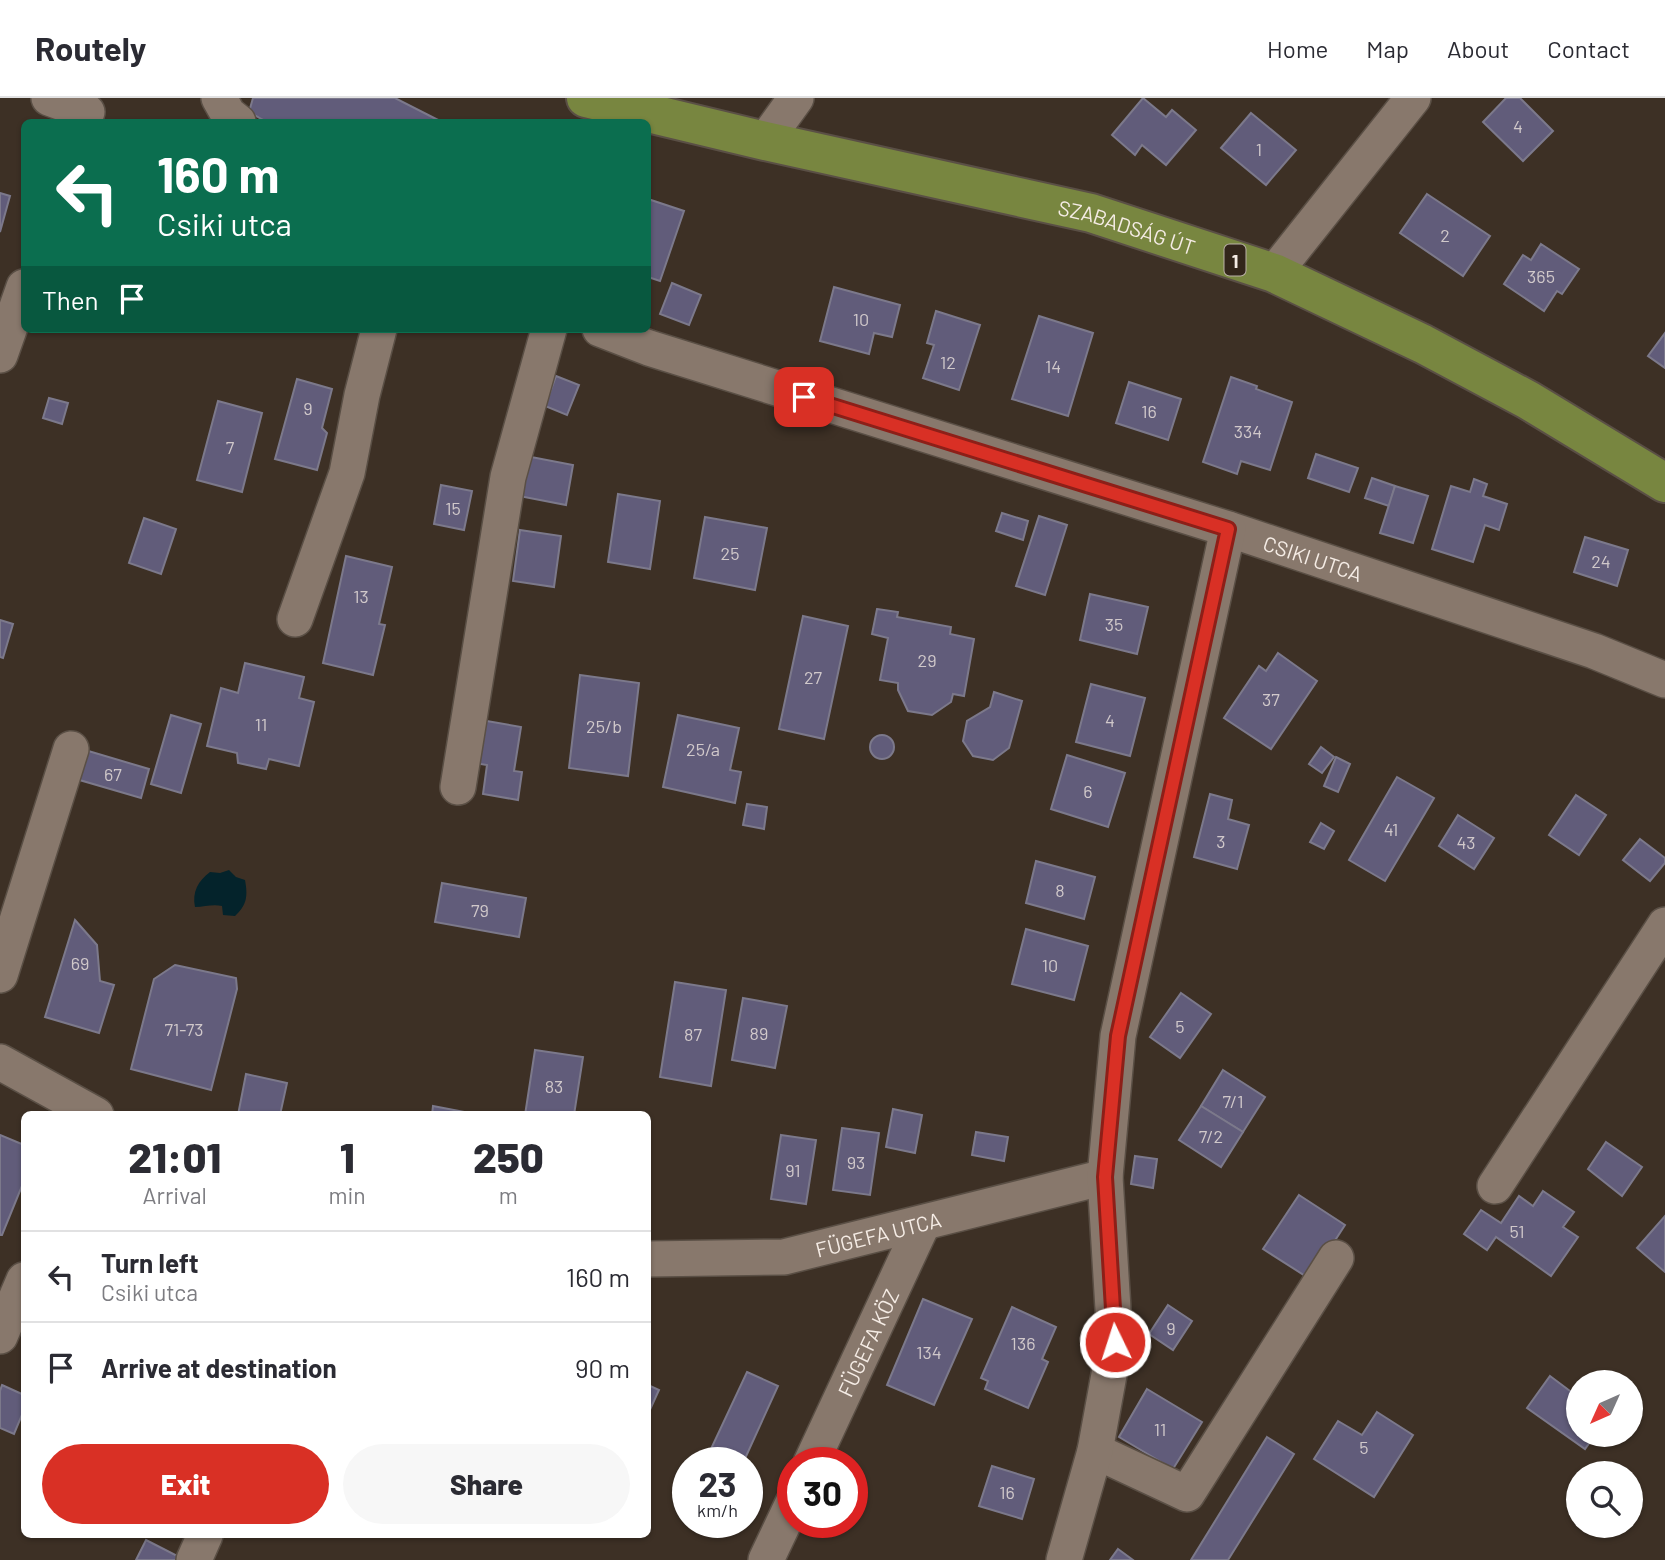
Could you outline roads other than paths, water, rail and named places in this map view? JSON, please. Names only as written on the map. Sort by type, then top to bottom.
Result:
[{"type":"main road","name":"SZABADSÁG ÚT","points":[[586,98],[765,141],[1091,213],[1274,273],[1447,356],[1528,400],[1665,484]]},
{"type":"street","points":[[49,98],[88,111]]},
{"type":"street","points":[[219,98],[228,114],[234,119]]},
{"type":"street","points":[[765,141],[796,98]]},
{"type":"street","points":[[1274,273],[1413,98]]},
{"type":"street","points":[[0,355],[21,295]]},
{"type":"street","points":[[295,618],[347,473],[362,395],[378,333]]},
{"type":"street","points":[[458,787],[508,477],[548,333]]},
{"type":"street","name":"CSIKI UTCA","points":[[610,333],[649,348],[1228,529],[1594,650],[1665,680]]},
{"type":"street","points":[[1064,1560],[1095,1451],[1115,1342],[1105,1177],[1118,1036],[1228,529]]},
{"type":"street","points":[[0,975],[71,749]]},
{"type":"street","points":[[1495,1186],[1665,925]]},
{"type":"street","points":[[0,1062],[89,1111]]},
{"type":"street","name":"FÜGEFA UTCA","points":[[651,1259],[784,1257],[1105,1177]]},
{"type":"street","name":"FÜGEFA KÖZ","points":[[818,1447],[923,1223]]},
{"type":"street","points":[[1095,1451],[1187,1494],[1336,1258]]},
{"type":"street","points":[[0,1336],[21,1287]]},
{"type":"street","points":[[766,1560],[777,1537]]},
{"type":"street","points":[[194,1560],[204,1538]]},
{"type":"water","points":[[229,870],[236,877],[245,880],[246,900],[239,912],[235,916],[223,915],[222,906],[195,907],[195,892],[202,879],[210,872]]}]
